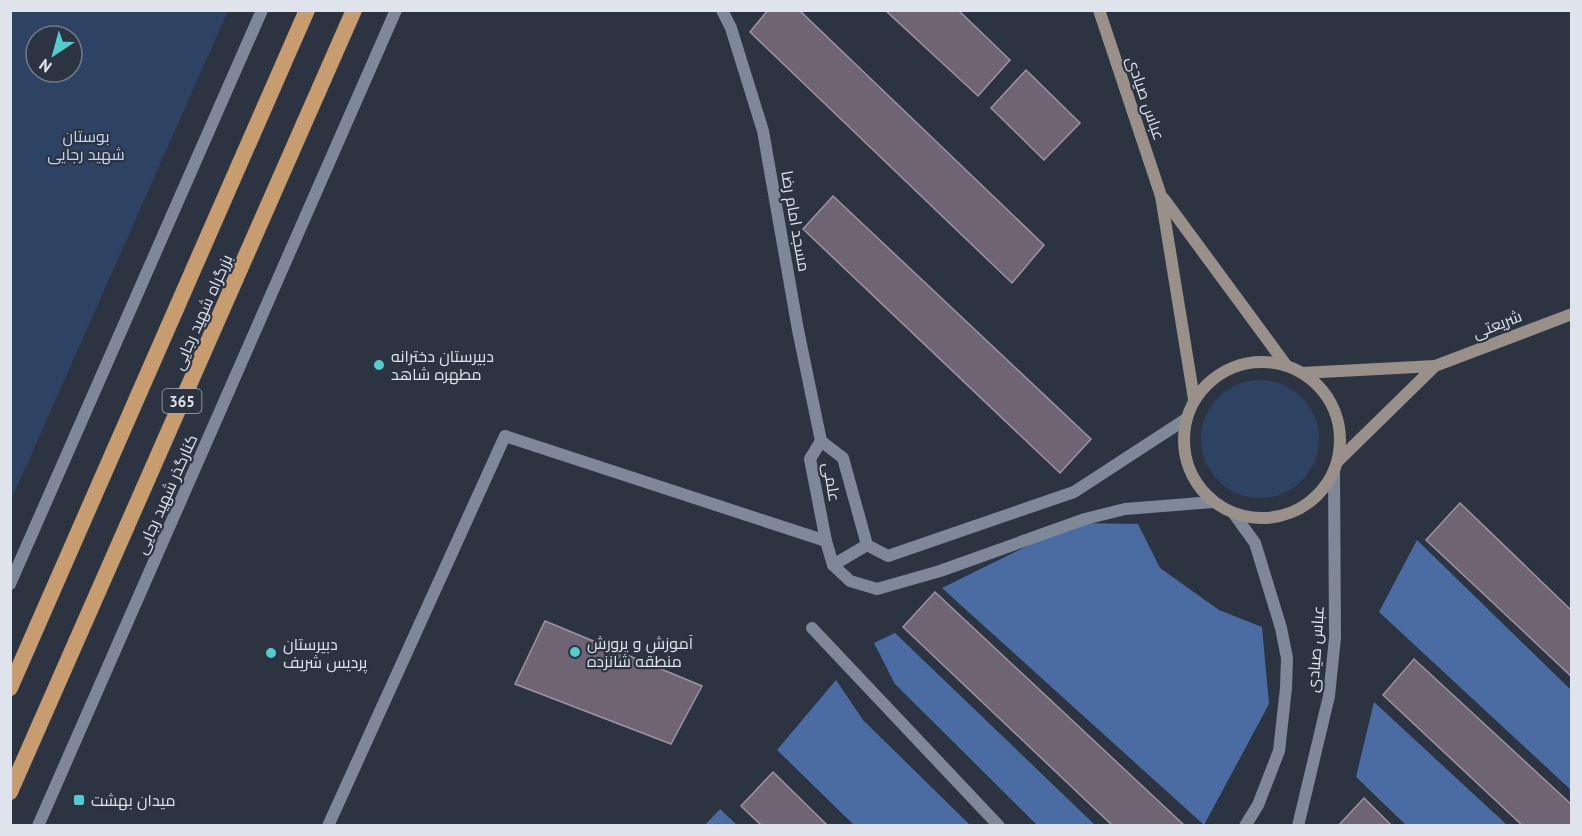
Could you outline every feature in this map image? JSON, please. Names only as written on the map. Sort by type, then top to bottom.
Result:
[{"type":"highway","name":"بزرگراه شهید رجایی","points":[[10,688],[307,10]]},
{"type":"highway","name":"بزرگراه شهید رجایی","points":[[10,792],[354,10]]},
{"type":"main road","name":"عباس صیادی","points":[[1099,10],[1161,196],[1194,399]]},
{"type":"main road","name":"عباس صیادی","points":[[1161,196],[1286,365]]},
{"type":"main road","name":"شریعتی","points":[[1302,373],[1435,366],[1572,314]]},
{"type":"main road","points":[[1271,362],[1286,365],[1302,373],[1322,389],[1335,411],[1341,435],[1336,466],[1322,491],[1304,507],[1282,516],[1258,519],[1234,514],[1213,502],[1200,489],[1190,473],[1184,447],[1186,419],[1194,399],[1214,377],[1241,364],[1271,362]]},
{"type":"main road","name":"شریعتی","points":[[1336,466],[1435,366]]},
{"type":"street","points":[[10,584],[262,10]]},
{"type":"street","name":"کنارگذر شهید رجایی","points":[[38,825],[396,10]]},
{"type":"street","name":"مسجد امام رضا","points":[[722,10],[731,28],[764,131],[798,330],[821,441]]},
{"type":"street","points":[[1186,419],[1074,492],[888,556],[867,545],[833,565],[850,581],[877,589],[940,571],[1085,519],[1125,509],[1213,502]]},
{"type":"street","points":[[328,825],[505,436],[826,541]]},
{"type":"street","name":"علمی","points":[[833,565],[810,459],[821,441],[843,458],[867,545]]},
{"type":"street","name":"عباس صیادی","points":[[1298,825],[1329,696],[1335,638],[1336,466]]},
{"type":"street","name":"عباس صیادی","points":[[1234,514],[1255,543],[1281,628],[1287,658],[1279,751],[1258,805],[1245,825]]},
{"type":"street","points":[[812,628],[999,825]]},
{"type":"green space","name":"بوستان شهید رجایی","points":[[10,11],[228,11],[11,500]]},
{"type":"green space","points":[[1260,380],[1283,384],[1302,397],[1315,416],[1319,439],[1315,462],[1302,481],[1283,494],[1260,498],[1237,494],[1218,481],[1205,462],[1201,439],[1205,416],[1218,397],[1237,384]]},
{"type":"shaded area","points":[[1074,523],[1138,524],[1160,568],[1219,610],[1262,627],[1269,704],[1204,825],[942,588]]},
{"type":"shaded area","points":[[1417,540],[1571,690],[1571,790],[1379,612]]},
{"type":"shaded area","points":[[895,633],[1095,825],[1037,825],[895,684],[874,643]]},
{"type":"shaded area","points":[[836,680],[863,720],[970,825],[854,825],[777,750]]},
{"type":"shaded area","points":[[1374,702],[1507,825],[1406,825],[1356,777]]},
{"type":"shaded area","points":[[720,809],[737,825],[705,825]]},
{"type":"building","points":[[768,10],[799,10],[1044,245],[1012,283],[750,32]]},
{"type":"building","points":[[885,10],[958,10],[1010,60],[978,96]]},
{"type":"building","points":[[1026,70],[1080,123],[1044,160],[991,108]]},
{"type":"building","points":[[833,196],[1091,439],[1060,473],[803,229]]},
{"type":"building","points":[[1460,503],[1572,611],[1572,677],[1426,540]]},
{"type":"building","points":[[935,592],[1185,826],[1113,826],[903,627]]},
{"type":"building","name":"آموزش و پرورش منطقه شانزده","points":[[545,621],[702,686],[671,744],[515,684]]},
{"type":"building","points":[[1414,659],[1572,805],[1572,826],[1523,826],[1383,695]]},
{"type":"building","points":[[773,772],[828,826],[762,826],[741,806]]},
{"type":"building","points":[[1364,798],[1392,826],[1338,826]]},
{"type":"place","name":"دبیرستان دخترانه مطهره شاهد","points":[[379,365]]},
{"type":"place","name":"آموزش و پرورش منطقه شانزده","points":[[575,652]]},
{"type":"place","name":"دبیرستان پردیس شریف","points":[[271,653]]},
{"type":"place","name":"میدان بهشت","points":[[79,800]]}]
